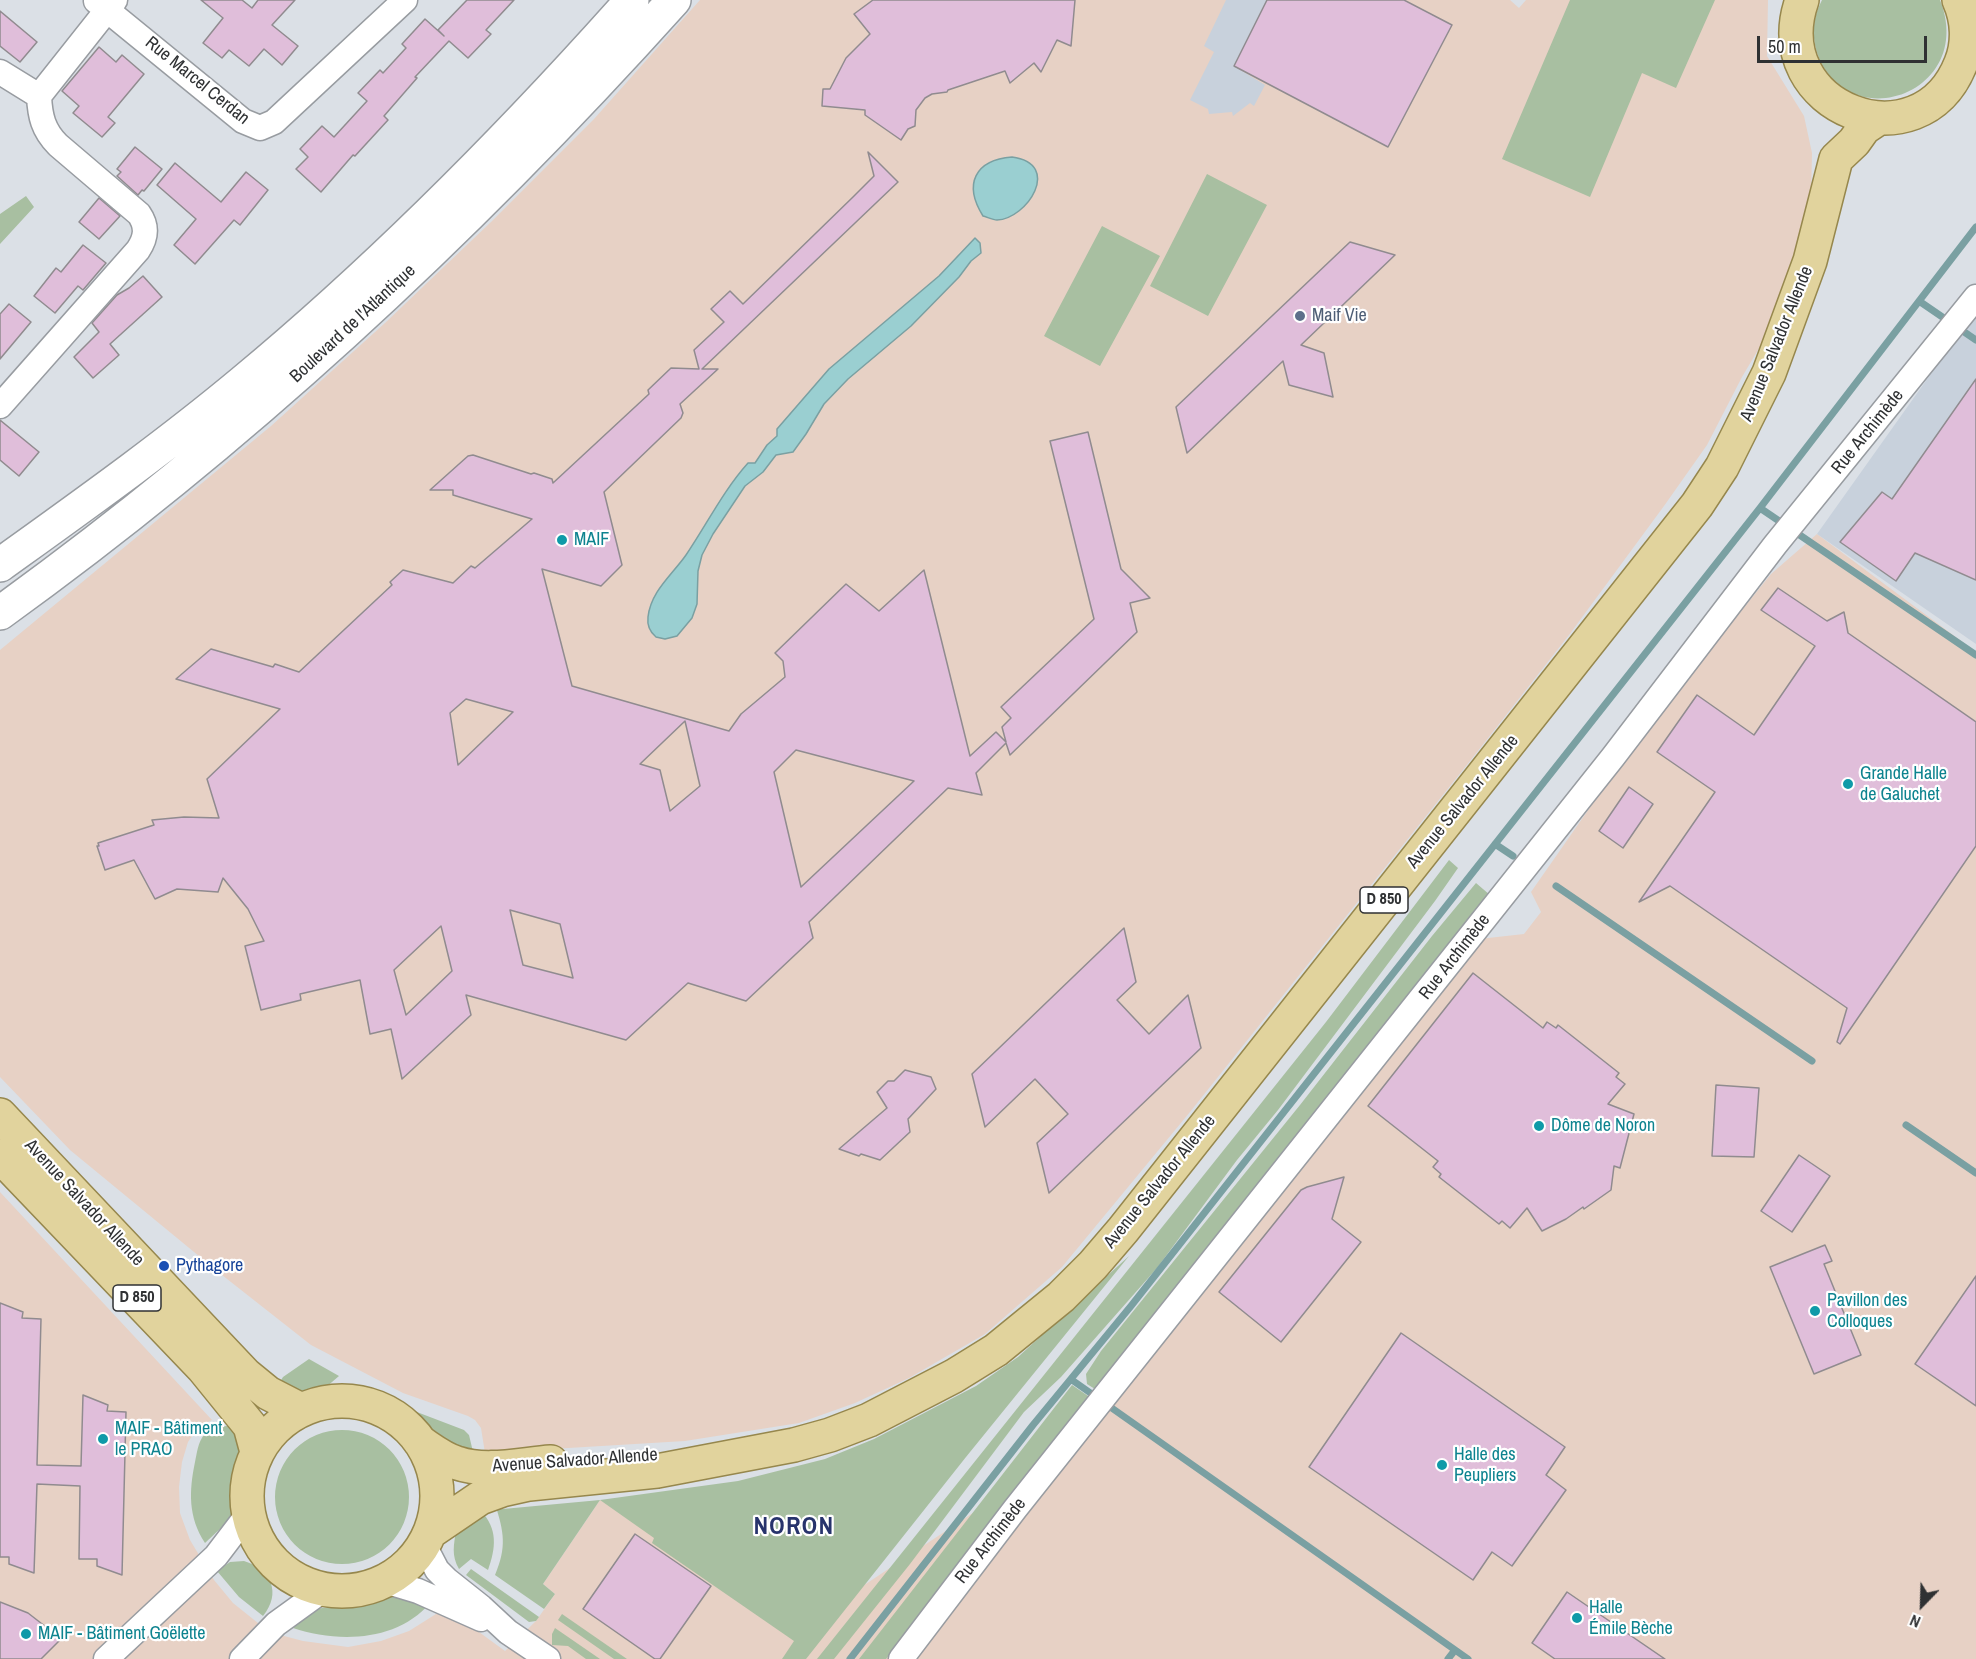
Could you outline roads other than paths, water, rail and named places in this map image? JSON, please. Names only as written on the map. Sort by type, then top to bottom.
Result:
[{"type":"main road","name":"Boulevard de l'Atlantique","points":[[0,565],[149,457],[244,382],[310,324],[465,176],[538,102],[632,0]]},
{"type":"main road","name":"Boulevard de l'Atlantique","points":[[0,613],[171,482],[335,343],[488,197],[674,0]]},
{"type":"main road","points":[[1802,0],[1796,22],[1798,53],[1803,68],[1819,92],[1832,103],[1846,111],[1879,118],[1895,117],[1925,106],[1949,85],[1964,56],[1966,40],[1966,23],[1959,0]]},
{"type":"main road","name":"Avenue Salvador Allende","points":[[427,1539],[480,1498],[502,1490],[529,1484],[657,1471],[794,1445],[830,1435],[869,1420],[909,1401],[996,1350],[1061,1297],[1093,1265],[1697,505],[1731,450],[1769,373],[1810,261],[1836,159],[1828,144],[1829,129],[1819,92]]},
{"type":"main road","points":[[1836,159],[1854,142],[1864,128],[1879,118]]},
{"type":"main road","name":"Avenue Salvador Allende","points":[[0,1115],[246,1375],[268,1393],[301,1410]]},
{"type":"main road","name":"Avenue Salvador Allende","points":[[0,1156],[203,1368],[250,1426],[257,1452]]},
{"type":"main road","points":[[336,1401],[364,1403],[394,1416],[420,1442],[434,1470],[437,1486],[436,1509],[427,1539],[403,1570],[385,1581],[362,1590],[349,1592],[324,1590],[297,1580],[274,1563],[257,1540],[248,1514],[248,1482],[257,1452],[280,1423],[301,1410],[336,1401]]},
{"type":"main road","name":"Avenue Salvador Allende","points":[[420,1442],[444,1458],[458,1464],[488,1467],[662,1454],[736,1455]]},
{"type":"street","name":"Rue Marcel Cerdan","points":[[106,3],[243,121],[260,128],[274,122],[405,0]]},
{"type":"street","points":[[0,406],[138,250],[145,235],[144,221],[139,214],[48,135],[40,114],[39,96],[106,3]]},
{"type":"street","points":[[0,72],[39,96]]},
{"type":"street","name":"Rue Archimède","points":[[901,1659],[1015,1509],[1605,767],[1775,545],[1970,304]]},
{"type":"street","points":[[106,1659],[216,1556],[248,1514]]},
{"type":"street","points":[[427,1539],[437,1570],[508,1632],[548,1659]]},
{"type":"street","points":[[385,1581],[437,1598],[508,1632]]},
{"type":"street","points":[[242,1659],[276,1624],[324,1590]]},
{"type":"water","points":[[1012,157],[1027,162],[1035,170],[1038,180],[1035,191],[1019,211],[1008,217],[997,220],[983,216],[974,194],[976,176],[989,163]]},
{"type":"water","points":[[975,238],[980,243],[981,253],[971,261],[959,277],[911,326],[848,379],[824,404],[793,452],[776,455],[763,472],[745,486],[702,555],[698,571],[697,604],[692,618],[677,636],[665,639],[656,637],[648,623],[653,599],[686,555],[739,474],[748,463],[755,463],[767,445],[777,436],[777,429],[829,369],[939,276]]},
{"type":"waterway","points":[[850,1659],[1760,508],[1976,227]]},
{"type":"waterway","points":[[1919,301],[1976,340]]},
{"type":"waterway","points":[[1760,508],[1976,655]]},
{"type":"waterway","points":[[1495,844],[1513,856]]},
{"type":"waterway","points":[[1556,886],[1812,1061]]},
{"type":"waterway","points":[[1906,1125],[1976,1173]]},
{"type":"waterway","points":[[1072,1380],[1468,1659]]},
{"type":"waterway","points":[[1448,1659],[1455,1650]]},
{"type":"place","name":"Maif Vie","points":[[1300,316]]},
{"type":"place","name":"MAIF","points":[[562,540]]},
{"type":"place","name":"Grande Halle de Galuchet","points":[[1848,784]]},
{"type":"place","name":"Dôme de Noron","points":[[1539,1126]]},
{"type":"place","name":"Pythagore","points":[[164,1266]]},
{"type":"place","name":"Pavillon des Colloques","points":[[1815,1311]]},
{"type":"place","name":"MAIF - Bâtiment le PRAO","points":[[103,1439]]},
{"type":"place","name":"Halle des Peupliers","points":[[1442,1465]]},
{"type":"place","name":"Halle Émile Bèche","points":[[1577,1618]]},
{"type":"place","name":"MAIF - Bâtiment Goëlette","points":[[26,1634]]},
{"type":"district","name":"NORON","points":[[794,1528]]}]
